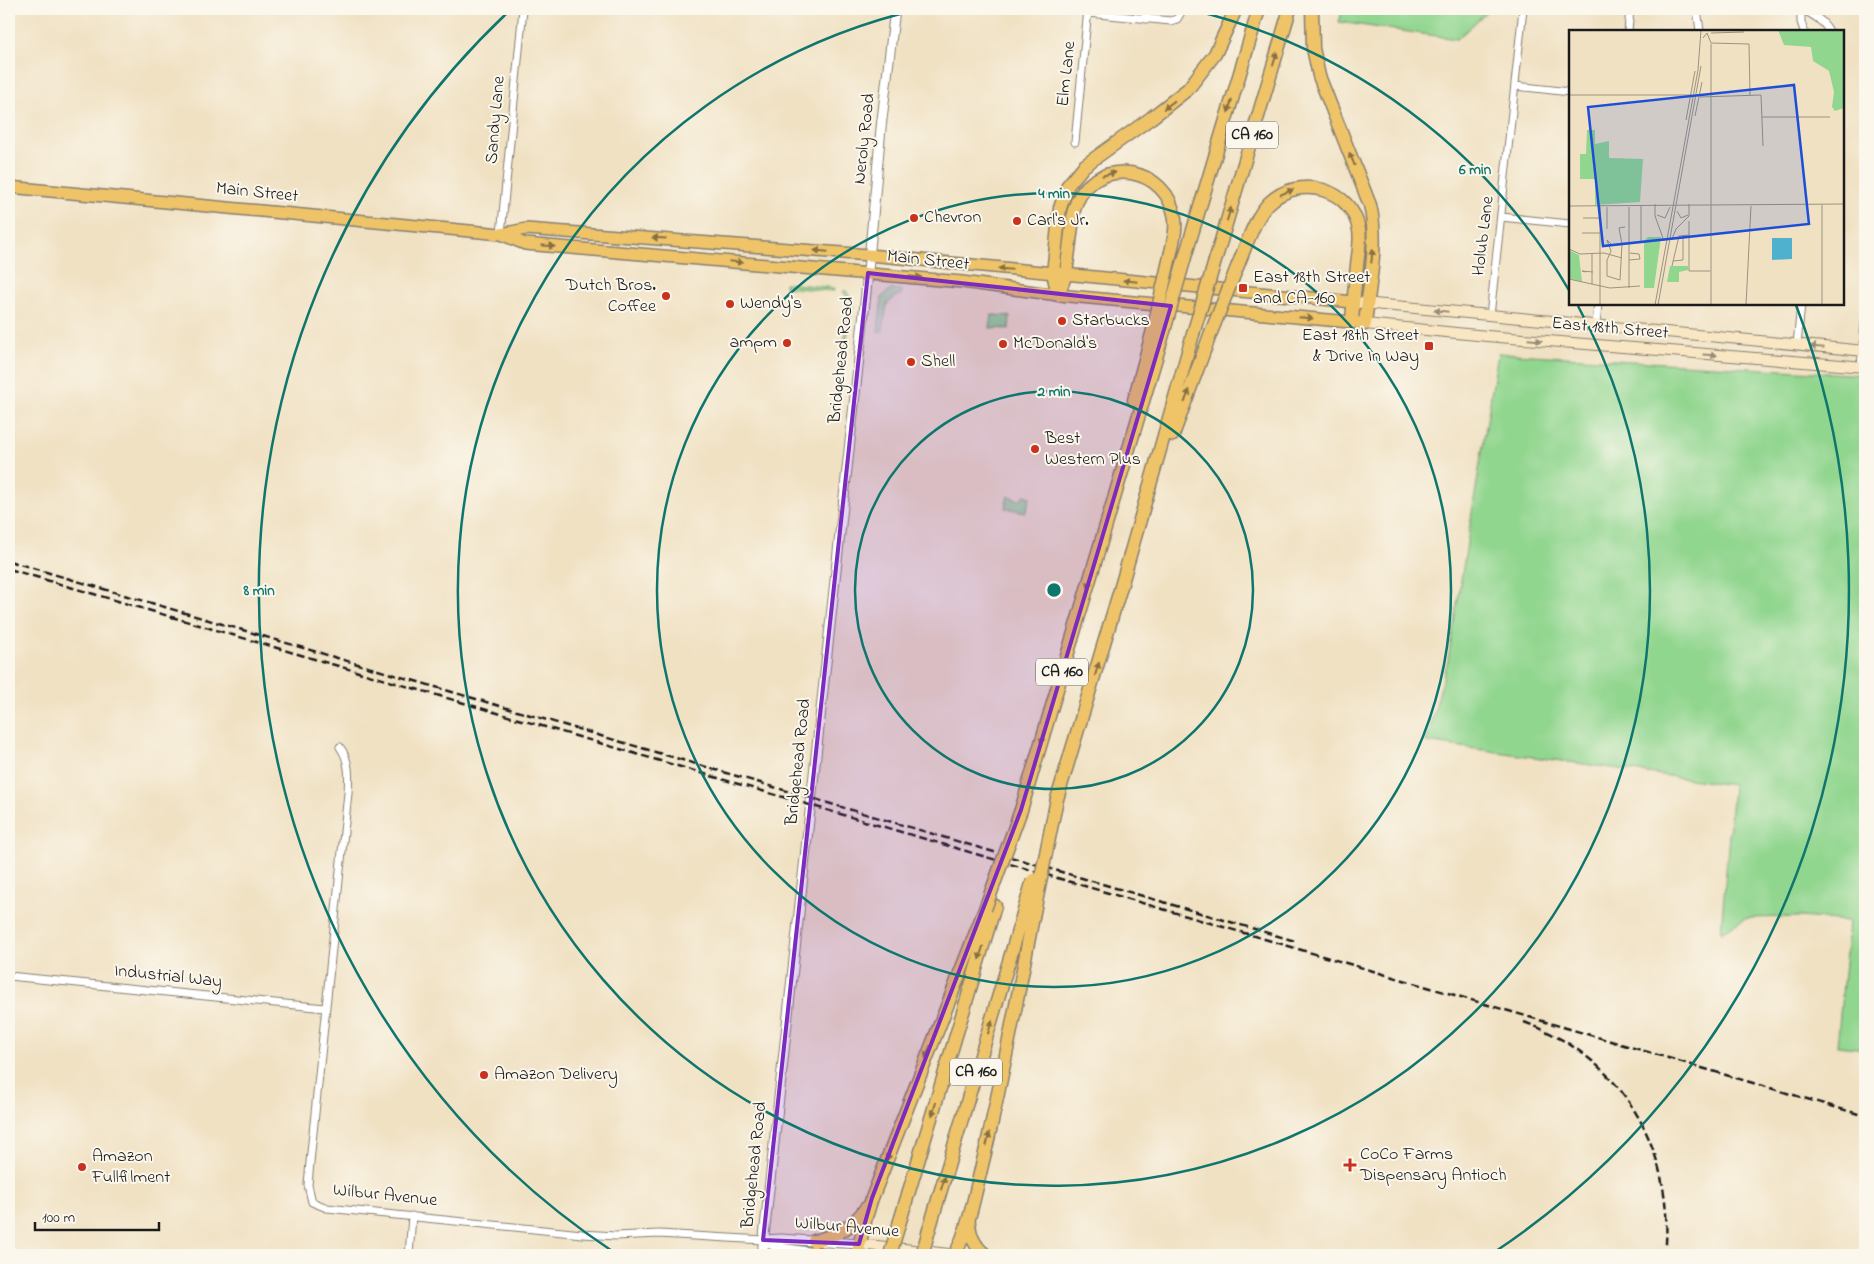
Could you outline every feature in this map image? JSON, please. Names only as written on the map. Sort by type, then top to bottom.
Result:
[{"type":"highway","points":[[1058,295],[1053,273],[1060,208],[1068,185],[1084,166],[1151,118],[1188,88],[1215,54],[1236,9]]},
{"type":"highway","name":"CA 160","points":[[890,1255],[990,908],[1104,534],[1158,330],[1185,257],[1259,9]]},
{"type":"highway","name":"CA 160","points":[[922,1255],[1028,915],[1057,799],[1290,9]]},
{"type":"highway","points":[[1312,9],[1313,48],[1319,76],[1370,204],[1373,217],[1373,242],[1365,324]]},
{"type":"highway","points":[[1058,295],[1066,274],[1076,200],[1082,190],[1091,182],[1114,172],[1136,174],[1147,179],[1164,193],[1170,202],[1176,223],[1158,330]]},
{"type":"highway","points":[[1120,590],[1132,570],[1169,445],[1238,265],[1255,226],[1268,204],[1288,190],[1311,187],[1324,190],[1334,194],[1351,210],[1359,231],[1352,322]]},
{"type":"highway","points":[[858,1250],[872,1198],[990,908]]},
{"type":"highway","points":[[956,1255],[969,1220],[1011,1033],[1028,915]]},
{"type":"highway","points":[[815,1249],[852,1224],[872,1198]]},
{"type":"highway","points":[[969,1220],[972,1239],[976,1246],[986,1255]]},
{"type":"main road","name":"Main Street","points":[[9,187],[501,234],[526,229],[870,255],[1353,302]]},
{"type":"main road","name":"Main Street","points":[[501,234],[525,244],[868,273],[962,282],[1058,295],[1352,322]]},
{"type":"main road","name":"East 18th Street","points":[[1353,302],[1864,351]]},
{"type":"main road","name":"East 18th Street","points":[[1352,322],[1487,336],[1863,367]]},
{"type":"main road","name":"Wilbur Avenue","points":[[858,1250],[956,1255]]},
{"type":"street","name":"Sandy Lane","points":[[501,234],[523,9]]},
{"type":"street","name":"Neroly Road","points":[[868,273],[881,128],[895,9]]},
{"type":"street","points":[[1146,19],[1147,9]]},
{"type":"street","points":[[1088,11],[1171,21],[1177,19],[1183,9]]},
{"type":"street","name":"Holub Lane","points":[[1490,316],[1523,9]]},
{"type":"street","points":[[1628,30],[1630,9]]},
{"type":"street","points":[[1697,9],[1700,30]]},
{"type":"street","points":[[1804,30],[1801,22],[1802,9],[1820,19],[1828,30]]},
{"type":"street","name":"Elm Lane","points":[[1075,142],[1088,11]]},
{"type":"street","points":[[1515,86],[1569,92]]},
{"type":"street","points":[[1501,216],[1569,224]]},
{"type":"street","name":"Bridgehead Road","points":[[762,1255],[868,273]]},
{"type":"street","points":[[1596,326],[1598,305]]},
{"type":"street","points":[[1796,345],[1801,305]]},
{"type":"street","points":[[1863,367],[1865,322]]},
{"type":"street","name":"Wilbur Avenue","points":[[340,747],[345,754],[349,770],[348,793],[310,1162],[308,1185],[312,1202],[327,1208],[616,1236],[659,1234],[763,1240],[781,1239],[830,1255]]},
{"type":"street","name":"Industrial Way","points":[[9,976],[325,1008]]},
{"type":"street","points":[[409,1255],[412,1216]]},
{"type":"street","name":"Wilbur Avenue","points":[[815,1249],[858,1250]]},
{"type":"highlighted area","points":[[868,273],[1171,306],[1021,810],[872,1198],[859,1244],[763,1240]]},
{"type":"green space","points":[[1343,9],[1490,9],[1457,39],[1339,22]]},
{"type":"green space","points":[[785,283],[834,288],[834,291],[785,287]]},
{"type":"green space","points":[[891,289],[902,290],[901,295],[898,295],[887,304],[883,330],[878,332],[882,297]]},
{"type":"green space","points":[[845,290],[854,301],[845,349],[843,349],[851,301],[843,292]]},
{"type":"green space","points":[[992,315],[1010,316],[1009,329],[990,328]]},
{"type":"green space","points":[[1498,353],[1865,375],[1865,1049],[1837,1046],[1849,921],[1800,917],[1746,918],[1721,932],[1733,785],[1426,742],[1448,660]]},
{"type":"green space","points":[[1025,495],[1030,497],[1026,512],[1005,508],[1008,496],[1019,500]]},
{"type":"railway","points":[[9,561],[1295,941]]},
{"type":"railway","points":[[9,569],[1865,1116]]},
{"type":"railway","points":[[1524,1022],[1559,1038],[1590,1059],[1615,1084],[1636,1113],[1652,1146],[1662,1180],[1666,1217],[1665,1255]]},
{"type":"place","name":"Chevron","points":[[914,218]]},
{"type":"place","name":"Carl's Jr.","points":[[1017,221]]},
{"type":"place","name":"East 18th Street and CA-160","points":[[1243,288]]},
{"type":"place","name":"Dutch Bros. Coffee","points":[[666,296]]},
{"type":"place","name":"Wendy's","points":[[730,304]]},
{"type":"place","name":"Starbucks","points":[[1062,321]]},
{"type":"place","name":"ampm","points":[[787,343]]},
{"type":"place","name":"McDonald's","points":[[1003,344]]},
{"type":"place","name":"East 18th Street & Drive In Way","points":[[1429,346]]},
{"type":"place","name":"Shell","points":[[911,362]]},
{"type":"place","name":"Best Western Plus","points":[[1035,449]]},
{"type":"place","name":"Amazon Delivery","points":[[484,1075]]},
{"type":"place","name":"CoCo Farms Dispensary Antioch","points":[[1350,1165]]},
{"type":"place","name":"Amazon Fullfilment","points":[[82,1167]]}]
